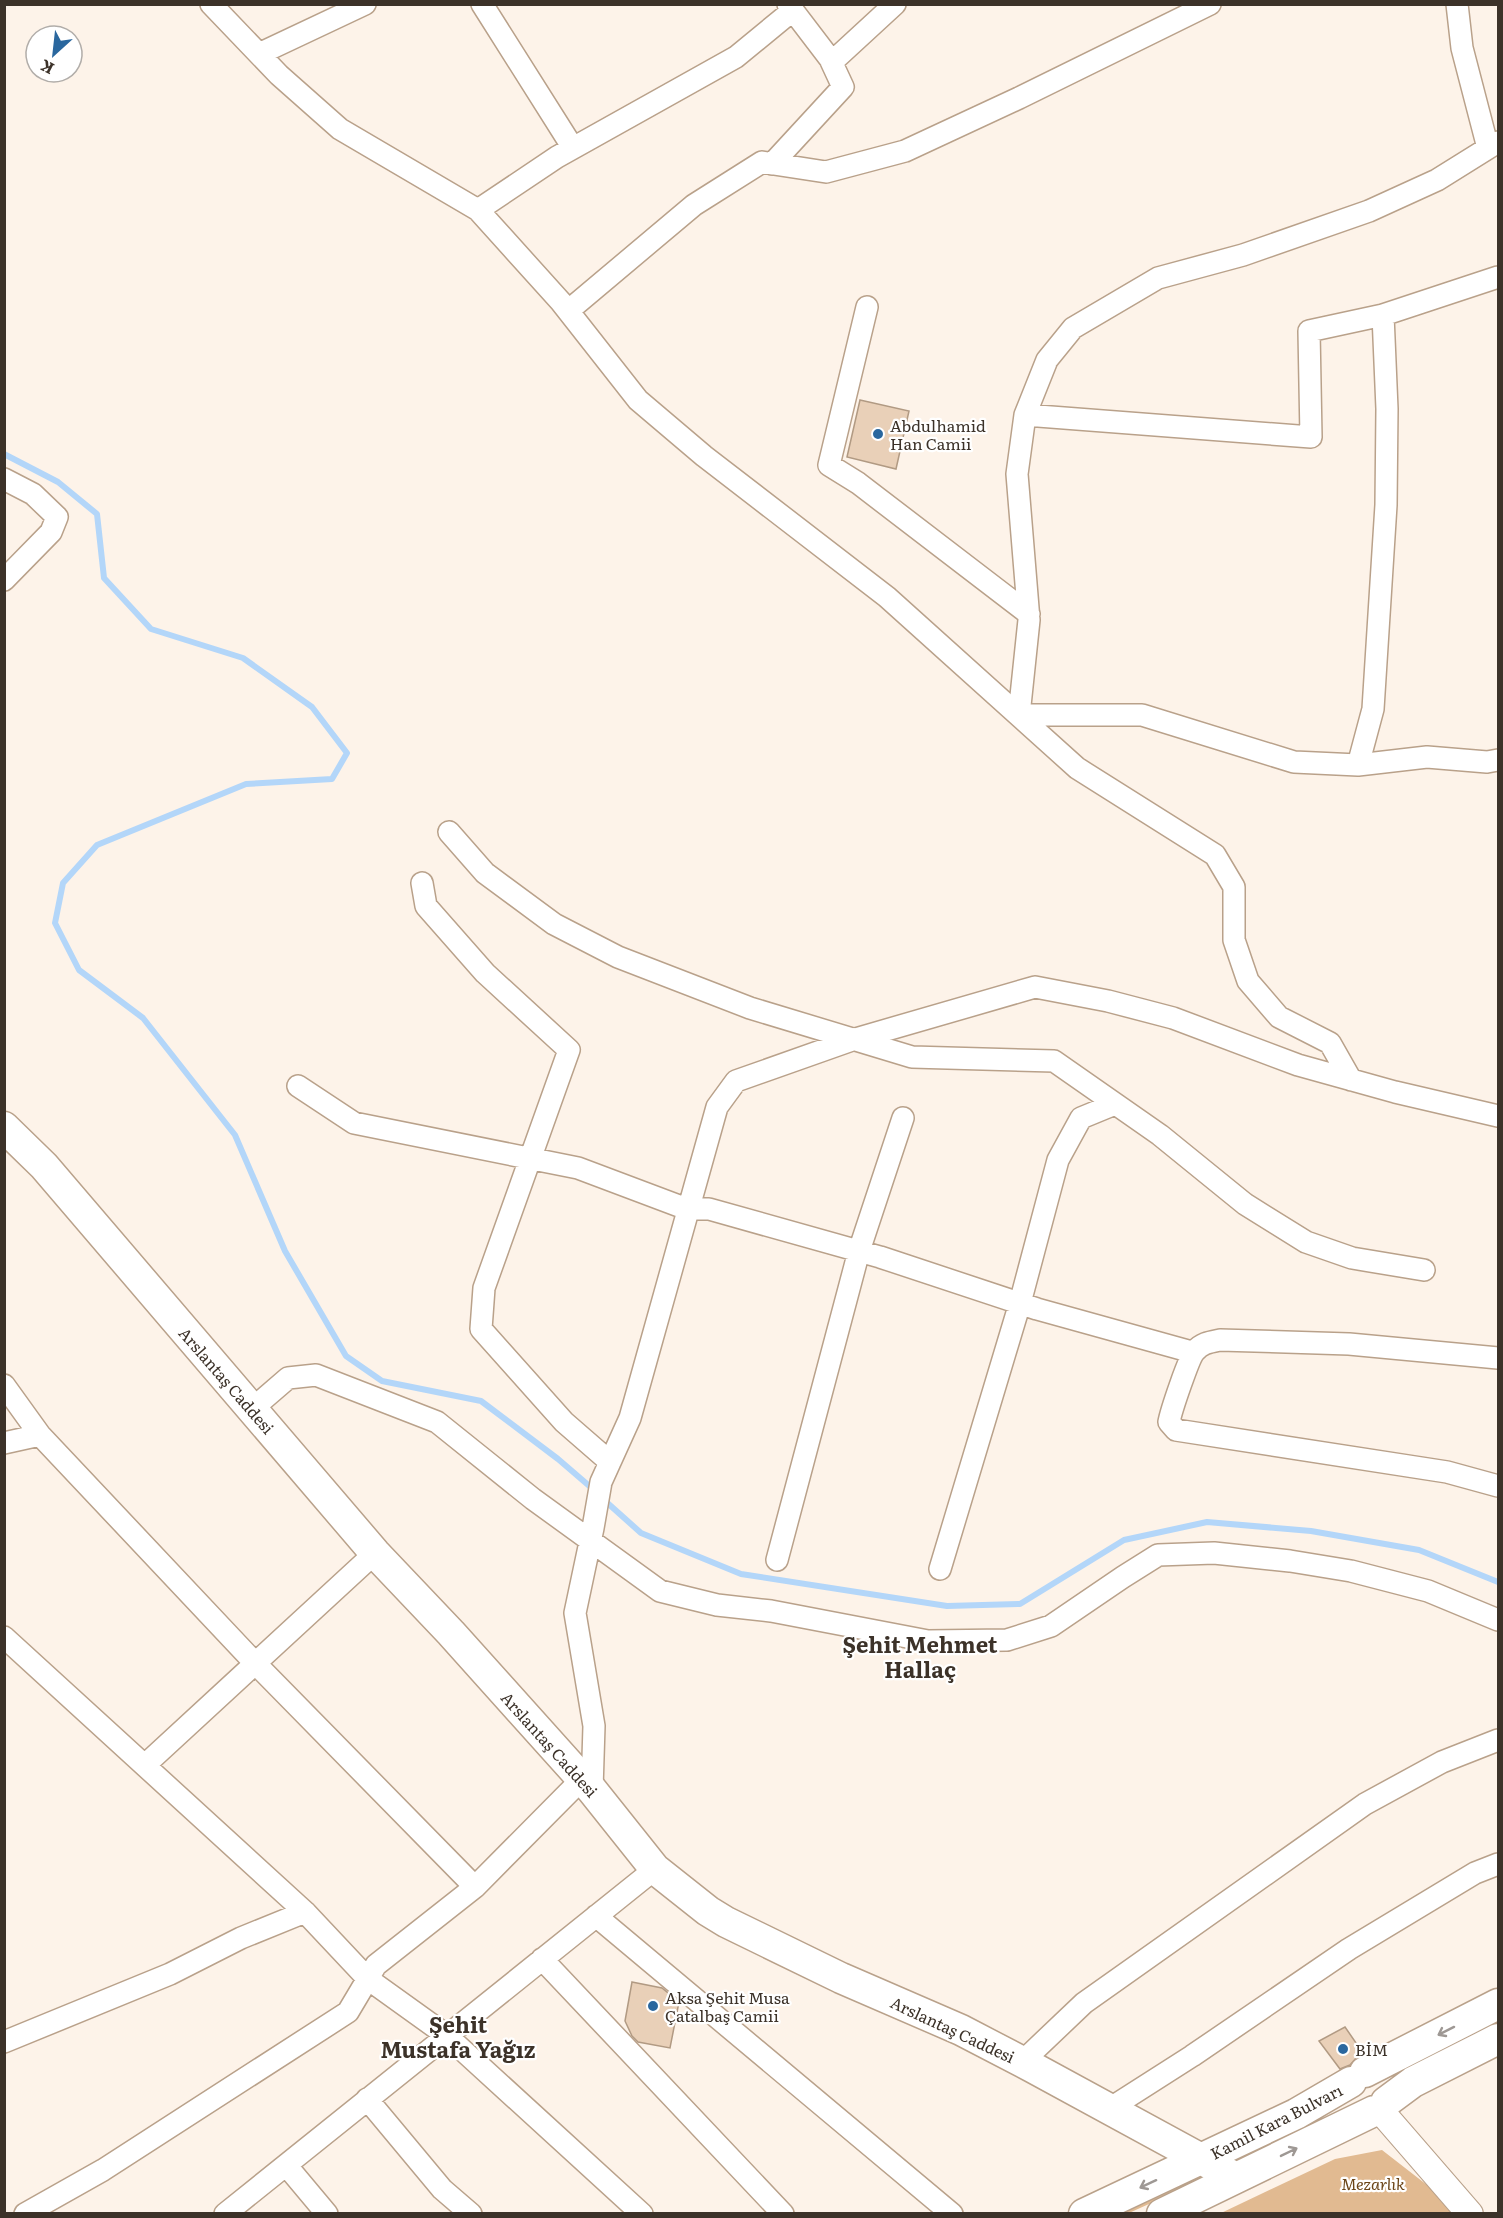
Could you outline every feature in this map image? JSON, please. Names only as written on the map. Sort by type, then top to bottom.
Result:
[{"type":"main road","name":"Arslantaş Caddesi","points":[[4,1127],[44,1166],[375,1553],[451,1632],[587,1785],[655,1869],[708,1911],[744,1931],[841,1978],[937,2019],[1022,2062],[1236,2178]]},
{"type":"main road","name":"Kamil Kara Bulvarı","points":[[1084,2214],[1296,2114],[1358,2077],[1498,2004]]},
{"type":"main road","name":"Kamil Kara Bulvarı","points":[[1162,2214],[1380,2108],[1413,2082],[1498,2039]]},
{"type":"main road","points":[[1358,2077],[1349,2095],[1353,2103],[1360,2109],[1380,2108]]},
{"type":"street","points":[[211,4],[279,75],[340,129],[478,210],[568,311],[638,400],[704,456],[887,597],[1077,768],[1215,855],[1234,887],[1234,940],[1248,981],[1279,1017],[1330,1043],[1351,1080]]},
{"type":"street","points":[[259,54],[365,4]]},
{"type":"street","points":[[482,4],[573,148]]},
{"type":"street","points":[[832,62],[895,4]]},
{"type":"street","points":[[568,311],[694,205],[762,162],[826,172],[904,151],[1019,98],[1210,4]]},
{"type":"street","points":[[1019,715],[1029,614],[1017,474],[1025,415],[1047,360],[1073,328],[1158,278],[1244,255],[1369,211],[1437,180],[1493,145],[1462,48],[1457,4]]},
{"type":"street","points":[[478,210],[557,157],[736,57],[790,8],[832,62],[843,87],[772,164]]},
{"type":"street","points":[[1025,415],[1311,436],[1309,331],[1383,315],[1498,277]]},
{"type":"street","points":[[867,307],[829,465],[858,483],[1029,614]]},
{"type":"street","points":[[1358,765],[1373,710],[1386,505],[1387,409],[1383,315]]},
{"type":"street","points":[[4,478],[33,494],[57,517],[51,532],[4,580]]},
{"type":"street","points":[[1019,715],[1142,715],[1294,762],[1358,765],[1427,757],[1487,762],[1498,760]]},
{"type":"street","points":[[449,832],[485,873],[554,924],[618,957],[750,1008],[912,1057],[1054,1061],[1160,1135],[1245,1204],[1306,1242],[1352,1258],[1424,1270]]},
{"type":"street","points":[[422,883],[426,906],[485,972],[569,1050],[484,1288],[482,1329],[564,1422],[610,1462]]},
{"type":"street","points":[[25,2214],[104,2170],[348,2012],[376,1965],[475,1887],[587,1785],[594,1726],[574,1613],[601,1482],[630,1418],[717,1107],[736,1081],[852,1040],[1035,987],[1108,1001],[1173,1018],[1298,1065],[1498,1116]]},
{"type":"street","points":[[298,1086],[354,1123],[578,1168],[687,1209],[709,1209],[859,1251],[1020,1303],[1192,1352]]},
{"type":"street","points":[[940,1569],[1020,1303],[1058,1160],[1081,1118],[1115,1104]]},
{"type":"street","points":[[777,1560],[859,1251],[903,1118]]},
{"type":"street","points":[[1498,1358],[1349,1344],[1220,1340],[1204,1343],[1192,1352],[1173,1404],[1169,1422],[1176,1430],[1446,1472],[1498,1486]]},
{"type":"street","points":[[252,1409],[288,1378],[316,1375],[437,1422],[533,1499],[592,1533],[660,1591],[717,1605],[771,1611],[928,1641],[1007,1640],[1051,1626],[1158,1555],[1214,1553],[1290,1561],[1351,1571],[1428,1592],[1498,1620]]},
{"type":"street","points":[[4,1385],[40,1435],[254,1662],[475,1887]]},
{"type":"street","points":[[4,1443],[40,1435]]},
{"type":"street","points":[[145,1765],[254,1662],[375,1553]]},
{"type":"street","points":[[4,1637],[305,1912],[368,1979],[446,2035],[642,2214]]},
{"type":"street","points":[[1022,2062],[1084,2003],[1365,1804],[1442,1762],[1498,1740]]},
{"type":"street","points":[[1109,2109],[1192,2056],[1349,1949],[1475,1873],[1498,1864]]},
{"type":"street","points":[[225,2214],[655,1869]]},
{"type":"street","points":[[4,2042],[170,1974],[241,1938],[305,1912]]},
{"type":"street","points":[[596,1916],[952,2214]]},
{"type":"street","points":[[543,1959],[783,2214]]},
{"type":"street","points":[[367,2099],[442,2188],[471,2214]]},
{"type":"street","points":[[1380,2108],[1470,2214]]},
{"type":"street","points":[[286,2165],[327,2214]]},
{"type":"green space","name":"Mezarlık","points":[[1382,2150],[1445,2199],[1452,2213],[1219,2214],[1335,2159]]},
{"type":"green space","points":[[1197,2176],[1200,2181],[1129,2213],[1114,2214]]},
{"type":"building","name":"Abdulhamid Han Camii","points":[[860,400],[909,411],[896,469],[847,457]]},
{"type":"building","name":"Aksa Şehit Musa Çatalbaş Camii","points":[[632,1982],[662,1988],[679,2002],[670,2048],[638,2042],[632,2036],[625,2021]]},
{"type":"building","points":[[1345,2027],[1363,2053],[1350,2065],[1340,2069],[1319,2041]]},
{"type":"waterway","points":[[4,454],[58,482],[97,514],[104,578],[151,629],[243,658],[312,707],[347,753],[332,779],[246,784],[97,845],[63,883],[55,923],[79,970],[143,1018],[235,1135],[285,1251],[346,1356],[382,1381],[481,1401],[558,1459],[594,1490]]},
{"type":"waterway","points":[[603,1499],[641,1533],[741,1574],[947,1606],[1020,1604],[1124,1540],[1207,1522],[1311,1531],[1419,1550],[1498,1582]]},
{"type":"place","name":"Abdulhamid Han Camii","points":[[878,434]]},
{"type":"place","name":"Aksa Şehit Musa Çatalbaş Camii","points":[[653,2006]]},
{"type":"place","name":"BİM","points":[[1343,2049]]},
{"type":"district","name":"Şehit Mehmet Hallaç","points":[[920,1656]]},
{"type":"district","name":"Şehit Mustafa Yağız","points":[[458,2036]]}]
